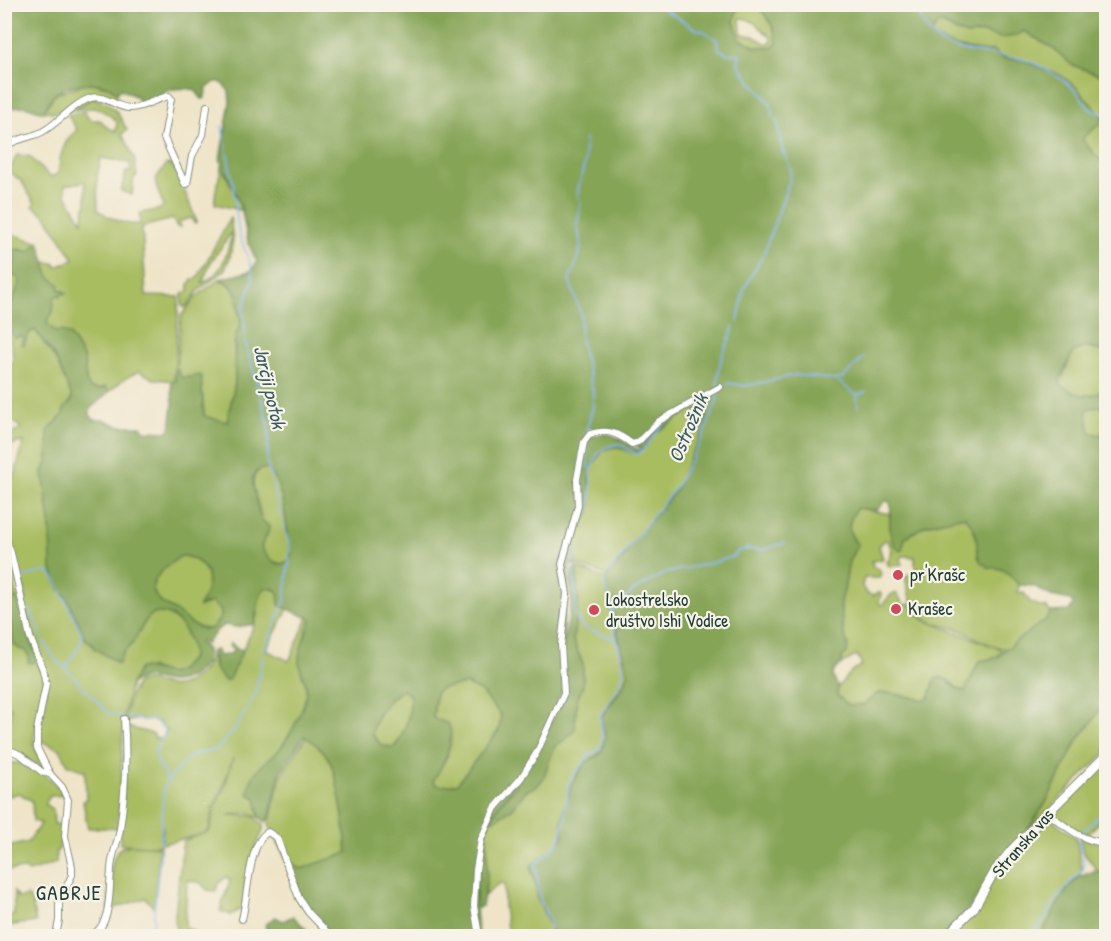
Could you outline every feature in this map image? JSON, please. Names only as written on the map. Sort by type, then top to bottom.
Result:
[{"type":"street","points":[[4,148],[40,133],[90,98],[101,98],[130,108],[151,104],[170,96],[164,138],[187,184],[192,156],[203,135],[207,106]]},
{"type":"street","points":[[479,936],[474,906],[481,838],[495,808],[521,778],[537,752],[564,693],[561,653],[567,594],[562,564],[578,506],[577,479],[584,442],[590,434],[602,432],[617,434],[632,444],[638,442],[659,421],[720,387]]},
{"type":"street","points":[[4,533],[11,553],[28,628],[46,684],[36,739],[40,756],[50,774],[62,787],[68,800],[65,836],[72,875],[58,903],[59,920],[56,936]]},
{"type":"street","points":[[90,936],[96,934],[101,927],[110,896],[111,869],[120,827],[124,719]]},
{"type":"street","points":[[4,747],[21,755],[42,772],[50,774]]},
{"type":"street","name":"Stranska vas","points":[[946,936],[974,908],[1000,863],[1107,755]]},
{"type":"street","points":[[1048,813],[1076,835],[1107,843]]},
{"type":"street","points":[[242,919],[249,871],[261,838],[268,832],[277,838],[299,898],[329,936]]},
{"type":"green space","points":[[376,4],[379,11],[385,12],[396,7],[397,4],[738,5],[734,21],[739,38],[756,47],[772,47],[777,43],[774,32],[767,18],[756,5],[1106,5],[1106,77],[1072,65],[1054,49],[1024,31],[1016,36],[1001,38],[983,33],[968,35],[957,32],[946,25],[937,24],[931,35],[959,48],[989,52],[992,50],[1001,58],[1022,60],[1061,76],[1076,87],[1103,118],[1102,122],[1083,138],[1083,141],[1106,167],[1106,353],[1087,346],[1073,352],[1059,381],[1066,388],[1083,395],[1094,394],[1106,388],[1106,408],[1097,406],[1086,410],[1090,433],[1101,435],[1106,425],[1106,698],[1077,741],[1044,806],[971,906],[943,936],[550,936],[550,926],[537,898],[532,865],[553,849],[563,837],[562,820],[571,784],[586,762],[598,756],[602,750],[605,737],[602,715],[616,697],[628,674],[605,588],[606,579],[633,541],[676,490],[706,427],[706,414],[696,410],[689,411],[655,433],[642,450],[626,434],[618,430],[595,430],[589,427],[587,429],[589,437],[610,435],[640,451],[633,453],[615,447],[607,449],[602,452],[591,468],[590,512],[574,535],[575,564],[570,566],[564,602],[563,688],[530,763],[490,817],[474,874],[478,936],[330,936],[298,895],[288,866],[292,864],[301,869],[347,853],[338,788],[327,756],[304,736],[280,772],[269,819],[266,822],[260,818],[256,798],[248,794],[254,775],[283,745],[302,709],[306,697],[306,686],[299,655],[311,619],[279,605],[278,592],[265,588],[261,592],[254,624],[236,627],[225,625],[217,630],[206,644],[200,641],[199,643],[207,650],[204,665],[193,675],[175,682],[145,678],[131,683],[139,668],[172,673],[184,666],[192,657],[188,637],[175,618],[169,615],[159,613],[150,616],[123,653],[119,664],[94,648],[85,638],[66,596],[59,589],[51,567],[50,522],[43,472],[48,461],[48,431],[63,415],[64,408],[71,402],[72,397],[55,357],[35,330],[29,333],[24,345],[21,344],[24,338],[21,336],[14,338],[9,323],[10,310],[20,281],[10,274],[16,257],[9,252],[10,249],[30,252],[39,241],[49,276],[59,284],[59,290],[66,293],[54,297],[53,312],[47,324],[56,332],[61,331],[70,335],[84,359],[86,381],[90,388],[98,390],[105,387],[110,391],[90,409],[90,415],[94,420],[104,420],[119,426],[141,426],[144,431],[166,432],[170,429],[173,403],[171,381],[176,381],[176,370],[178,370],[182,378],[201,375],[204,416],[227,422],[235,383],[235,337],[241,324],[236,293],[230,285],[220,279],[251,271],[257,262],[248,242],[241,206],[220,160],[230,102],[229,91],[221,82],[215,82],[206,89],[205,98],[202,99],[195,90],[179,89],[170,90],[147,102],[138,102],[137,97],[120,89],[117,93],[103,85],[86,84],[60,91],[54,95],[43,112],[25,106],[5,109],[4,5]],"holes":[[[268,469],[274,477],[282,498],[291,557],[283,564],[270,559],[261,546],[269,526],[261,520],[253,485],[256,472]],[[886,500],[891,504],[891,536],[900,551],[905,538],[925,525],[964,516],[974,529],[981,562],[989,568],[999,568],[1006,572],[1019,585],[1034,586],[1051,596],[1071,600],[1073,604],[1069,611],[1050,612],[1049,616],[1006,648],[997,658],[979,661],[965,691],[957,688],[948,680],[940,678],[935,679],[929,698],[924,700],[891,693],[878,693],[863,705],[848,705],[837,695],[838,687],[833,676],[834,671],[842,664],[842,657],[847,653],[848,644],[843,631],[840,600],[844,591],[849,560],[858,545],[849,527],[857,508],[877,510]],[[181,556],[201,564],[208,581],[199,606],[211,602],[221,611],[221,618],[211,629],[193,625],[162,603],[156,596],[153,589],[154,582],[162,570]],[[466,684],[480,691],[501,715],[499,730],[457,784],[440,786],[433,781],[441,768],[451,739],[449,724],[433,718],[436,692],[442,688]],[[402,690],[409,694],[410,700],[407,722],[394,747],[382,746],[372,734],[378,715],[391,698]]]},
{"type":"green space","points":[[738,5],[756,5],[770,22],[777,43],[773,47],[756,47],[739,38],[734,21]],"holes":[[[740,18],[753,22],[772,38],[771,42],[767,44],[753,36],[741,34]]]},
{"type":"green space","points":[[941,23],[968,35],[983,33],[1001,38],[1024,31],[1054,49],[1072,65],[1106,77],[1106,167],[1083,141],[1101,114],[1071,84],[1051,71],[1006,58],[992,50],[989,52],[959,47],[931,35],[937,24]]},
{"type":"green space","points":[[90,82],[113,89],[117,93],[116,101],[96,96],[66,113],[63,110],[52,113],[43,112],[55,94]]},
{"type":"green space","points":[[93,98],[110,106],[127,130],[122,134],[134,157],[137,176],[134,177],[132,195],[121,191],[126,172],[131,172],[130,163],[101,158],[97,177],[98,210],[118,221],[140,224],[140,213],[161,209],[163,205],[156,179],[167,164],[172,165],[178,175],[197,222],[194,223],[191,218],[180,221],[180,227],[177,227],[173,219],[142,227],[146,296],[179,297],[174,381],[154,379],[139,371],[124,379],[110,391],[105,387],[98,390],[90,388],[86,381],[84,359],[70,335],[56,332],[47,324],[53,312],[54,296],[61,296],[64,291],[59,290],[50,277],[45,262],[54,263],[57,267],[74,259],[46,216],[33,206],[35,204],[22,182],[9,171],[17,155],[29,156],[50,177],[58,174],[63,150],[68,139],[77,130],[68,115],[85,111],[87,117],[100,120],[108,128],[116,131],[117,121],[102,110],[88,108],[74,110]],"holes":[[[85,182],[86,204],[82,221],[66,195],[65,185]]]},
{"type":"green space","points":[[221,167],[236,194],[240,210],[215,204]]},
{"type":"green space","points":[[230,218],[233,239],[230,257],[224,271],[199,290],[186,307],[183,307],[182,294],[189,291],[192,279],[198,277]],"holes":[[[230,234],[231,238],[219,270],[202,283],[211,262]]]},
{"type":"green space","points":[[5,232],[37,242],[30,252],[19,249],[12,268],[20,281],[9,308],[21,336],[27,339],[29,333],[35,330],[61,370],[72,397],[63,415],[54,425],[48,445],[48,461],[43,472],[50,522],[51,567],[59,589],[66,596],[85,638],[118,664],[121,655],[132,644],[149,616],[156,613],[166,613],[181,624],[192,647],[192,657],[178,671],[168,674],[150,667],[131,683],[124,714],[118,828],[88,828],[83,802],[86,798],[85,771],[68,765],[60,749],[41,741],[37,742],[47,694],[22,601],[26,599],[23,584],[19,584],[10,543],[4,530],[7,483],[5,477],[14,478],[24,441],[5,447],[4,426],[12,434],[21,428],[6,415],[9,412],[6,403],[9,401],[6,395],[9,390],[7,382],[13,356],[9,337],[5,331]]},
{"type":"green space","points":[[220,279],[230,285],[236,293],[241,324],[234,343],[235,383],[227,423],[204,416],[202,378],[197,376],[182,378],[176,370],[181,316],[197,296]]},
{"type":"green space","points":[[1087,346],[1106,353],[1106,388],[1094,394],[1083,395],[1060,384],[1073,352]]},
{"type":"green space","points":[[1097,405],[1106,408],[1106,425],[1101,435],[1090,433],[1086,409]]},
{"type":"green space","points":[[695,409],[706,414],[707,421],[676,490],[633,541],[609,576],[575,564],[574,535],[590,512],[591,468],[602,452],[615,447],[637,453],[645,447],[655,433]]},
{"type":"green space","points":[[261,469],[268,469],[274,477],[282,498],[291,557],[283,563],[270,559],[261,546],[268,533],[265,523],[261,520],[253,479]]},
{"type":"green space","points":[[857,508],[890,514],[890,529],[905,538],[925,525],[964,516],[971,524],[975,534],[978,557],[1007,571],[1019,585],[1018,592],[1024,593],[1031,603],[1046,607],[1050,616],[1010,648],[997,647],[957,629],[929,621],[914,608],[905,577],[915,569],[915,557],[903,556],[902,564],[890,567],[887,563],[892,551],[888,541],[885,540],[879,546],[883,559],[872,561],[873,567],[879,569],[881,575],[879,578],[864,578],[862,586],[866,593],[873,596],[879,592],[881,594],[879,603],[882,605],[892,594],[896,593],[904,605],[910,604],[924,620],[1003,650],[997,656],[979,665],[965,692],[940,677],[935,679],[929,698],[924,700],[891,693],[878,693],[863,705],[848,706],[837,695],[837,688],[852,671],[862,665],[857,655],[842,664],[842,657],[847,653],[848,644],[843,631],[840,600],[844,591],[849,560],[856,548],[849,526]]},
{"type":"green space","points":[[4,538],[18,599],[7,599],[8,593],[5,591]]},
{"type":"green space","points":[[181,556],[193,559],[205,569],[208,581],[200,607],[211,602],[222,611],[221,618],[211,629],[193,625],[164,604],[153,589],[154,582],[162,570]]},
{"type":"green space","points":[[576,567],[606,579],[611,613],[628,674],[604,714],[603,749],[580,770],[570,789],[562,820],[563,837],[531,869],[550,926],[550,936],[508,936],[504,884],[500,883],[485,895],[487,855],[485,834],[491,819],[513,808],[525,791],[537,786],[555,746],[575,729],[576,702],[583,685],[583,665],[573,640],[578,601]]},
{"type":"green space","points":[[576,567],[578,601],[573,640],[583,665],[583,685],[576,702],[575,729],[555,746],[543,779],[537,786],[525,791],[513,808],[494,820],[491,819],[499,805],[515,787],[563,701],[562,656],[572,600],[571,581],[573,570]]},
{"type":"green space","points":[[265,588],[274,590],[280,594],[288,609],[266,650],[289,661],[308,617],[311,619],[300,651],[306,697],[286,740],[276,753],[261,766],[256,798],[260,818],[249,813],[228,815],[253,816],[263,825],[263,831],[249,868],[244,907],[231,915],[220,911],[230,880],[226,877],[218,884],[216,891],[207,890],[201,883],[187,880],[185,927],[194,931],[196,936],[176,936],[175,914],[183,841],[202,834],[162,844],[162,824],[160,845],[120,844],[127,729],[128,727],[154,734],[154,738],[162,739],[167,730],[160,723],[147,720],[138,719],[126,723],[129,701],[138,682],[150,681],[176,686],[189,682],[200,673],[210,657],[214,657],[213,664],[225,681],[237,662],[254,624],[262,591]],"holes":[[[233,758],[224,790],[215,807],[210,831],[207,832],[213,807],[222,790]]]},
{"type":"green space","points":[[5,598],[18,599],[38,661],[29,663],[26,651],[13,643]]},
{"type":"green space","points":[[5,605],[10,618],[12,638],[29,656],[28,661],[38,661],[44,681],[34,737],[34,745],[45,769],[43,770],[6,747],[5,721],[11,714],[11,708],[5,708]]},
{"type":"green space","points":[[231,643],[243,650],[229,679],[225,681],[214,668],[214,657],[210,657],[211,651],[217,650],[218,655],[222,656],[232,653],[233,650],[229,646]]},
{"type":"green space","points":[[466,684],[480,691],[501,715],[499,730],[457,784],[440,786],[433,781],[448,755],[433,718],[436,692],[441,688]]},
{"type":"green space","points":[[402,690],[409,694],[410,700],[404,730],[394,747],[382,746],[372,734],[375,721],[386,703]]},
{"type":"green space","points":[[1106,698],[1106,752],[1026,832],[1044,806],[1077,741]]},
{"type":"green space","points":[[306,737],[327,756],[335,775],[347,854],[301,869],[288,863],[269,825],[281,775]]},
{"type":"green space","points":[[1106,758],[1106,819],[1102,819],[1088,834],[1081,831],[1079,834],[1053,816],[1053,813]]},
{"type":"green space","points":[[25,760],[54,782],[65,795],[50,796],[45,804],[53,810],[54,824],[64,825],[59,850],[56,851],[56,863],[29,872],[25,869],[5,871],[4,848],[28,842],[41,823],[33,821],[32,801],[19,793],[10,796],[5,794],[5,763],[21,763]]},
{"type":"green space","points":[[1051,819],[1076,838],[1082,868],[1080,875],[1070,885],[1040,936],[950,936],[966,921],[1008,857],[1045,821]]},
{"type":"green space","points":[[485,834],[487,836],[487,879],[482,906],[476,909],[477,874]]},
{"type":"green space","points":[[1080,838],[1106,844],[1106,874],[1097,871],[1085,855]]},
{"type":"green space","points":[[131,845],[160,847],[154,908],[146,898],[109,910],[110,879],[115,856],[118,850]]},
{"type":"green space","points":[[1097,871],[1106,874],[1106,936],[1040,936],[1069,887],[1077,879]]},
{"type":"green space","points":[[14,892],[18,898],[28,896],[36,922],[5,926],[5,916],[14,915]]},
{"type":"green space","points":[[293,916],[310,936],[263,936],[270,932],[265,925],[275,917],[283,921]]},
{"type":"waterway","points":[[656,4],[716,39],[719,49],[727,54],[740,54],[738,63],[771,104],[772,117]]},
{"type":"waterway","points":[[917,4],[924,25],[935,38],[950,47],[1023,59],[1040,66],[1070,85],[1089,108],[1106,115]]},
{"type":"waterway","points":[[738,322],[744,289],[764,253],[790,179],[791,169],[782,149],[777,118]]},
{"type":"waterway","name":"Jarčji potok","points":[[222,126],[239,234],[251,265],[253,279],[243,309],[246,344],[269,427],[267,463],[290,548],[285,600],[264,651]]},
{"type":"waterway","points":[[585,139],[585,162],[578,189],[581,204],[577,225],[581,243],[579,256],[569,280],[581,314],[580,338],[593,391],[593,406],[586,433]]},
{"type":"waterway","points":[[717,387],[722,356],[733,327]]},
{"type":"waterway","name":"Ostrožnik","points":[[722,387],[728,383],[745,386],[796,375],[835,380],[843,378],[864,357]]},
{"type":"waterway","points":[[836,380],[857,395],[866,392]]},
{"type":"waterway","name":"Ostrožnik","points":[[608,573],[676,487],[703,436],[719,391]]},
{"type":"waterway","points":[[574,563],[574,539],[580,523],[590,508],[591,471],[597,456],[605,448],[618,444],[636,454],[642,451],[663,424],[717,392]]},
{"type":"waterway","points":[[857,396],[858,407]]},
{"type":"waterway","points":[[587,443],[587,463],[590,470]]},
{"type":"waterway","points":[[611,613],[633,591],[665,573],[716,562],[734,556],[738,551],[761,550],[785,543]]},
{"type":"waterway","points":[[574,569],[575,617],[583,627],[617,640]]},
{"type":"waterway","name":"Jarčji potok","points":[[20,578],[49,572],[56,580],[82,634],[80,644],[66,669],[109,714],[122,716]]},
{"type":"waterway","name":"Jarčji potok","points":[[4,578],[13,578]]},
{"type":"waterway","name":"Ostrožnik","points":[[549,936],[550,923],[540,900],[535,864],[559,840],[564,822],[569,783],[573,774],[589,755],[600,748],[602,744],[600,714],[622,680],[622,664],[612,623],[612,606],[605,581]]},
{"type":"waterway","points":[[27,608],[50,653],[65,668]]},
{"type":"waterway","name":"Jarčji potok","points":[[161,843],[163,793],[168,780],[187,759],[198,753],[216,750],[234,731],[256,692],[263,656]]},
{"type":"waterway","name":"Jarčji potok","points":[[127,717],[154,720],[165,730],[157,747],[156,756],[167,780]]},
{"type":"waterway","points":[[1082,833],[1106,808]]},
{"type":"waterway","points":[[1033,936],[1061,893],[1084,868],[1078,839]]},
{"type":"waterway","name":"Jarčji potok","points":[[153,936],[161,848]]},
{"type":"place","name":"pr'Krašc","points":[[898,575]]},
{"type":"place","name":"Krašec","points":[[896,609]]},
{"type":"place","name":"Lokostrelsko društvo Ishi Vodice","points":[[594,610]]},
{"type":"district","name":"GABRJE","points":[[69,893]]}]
